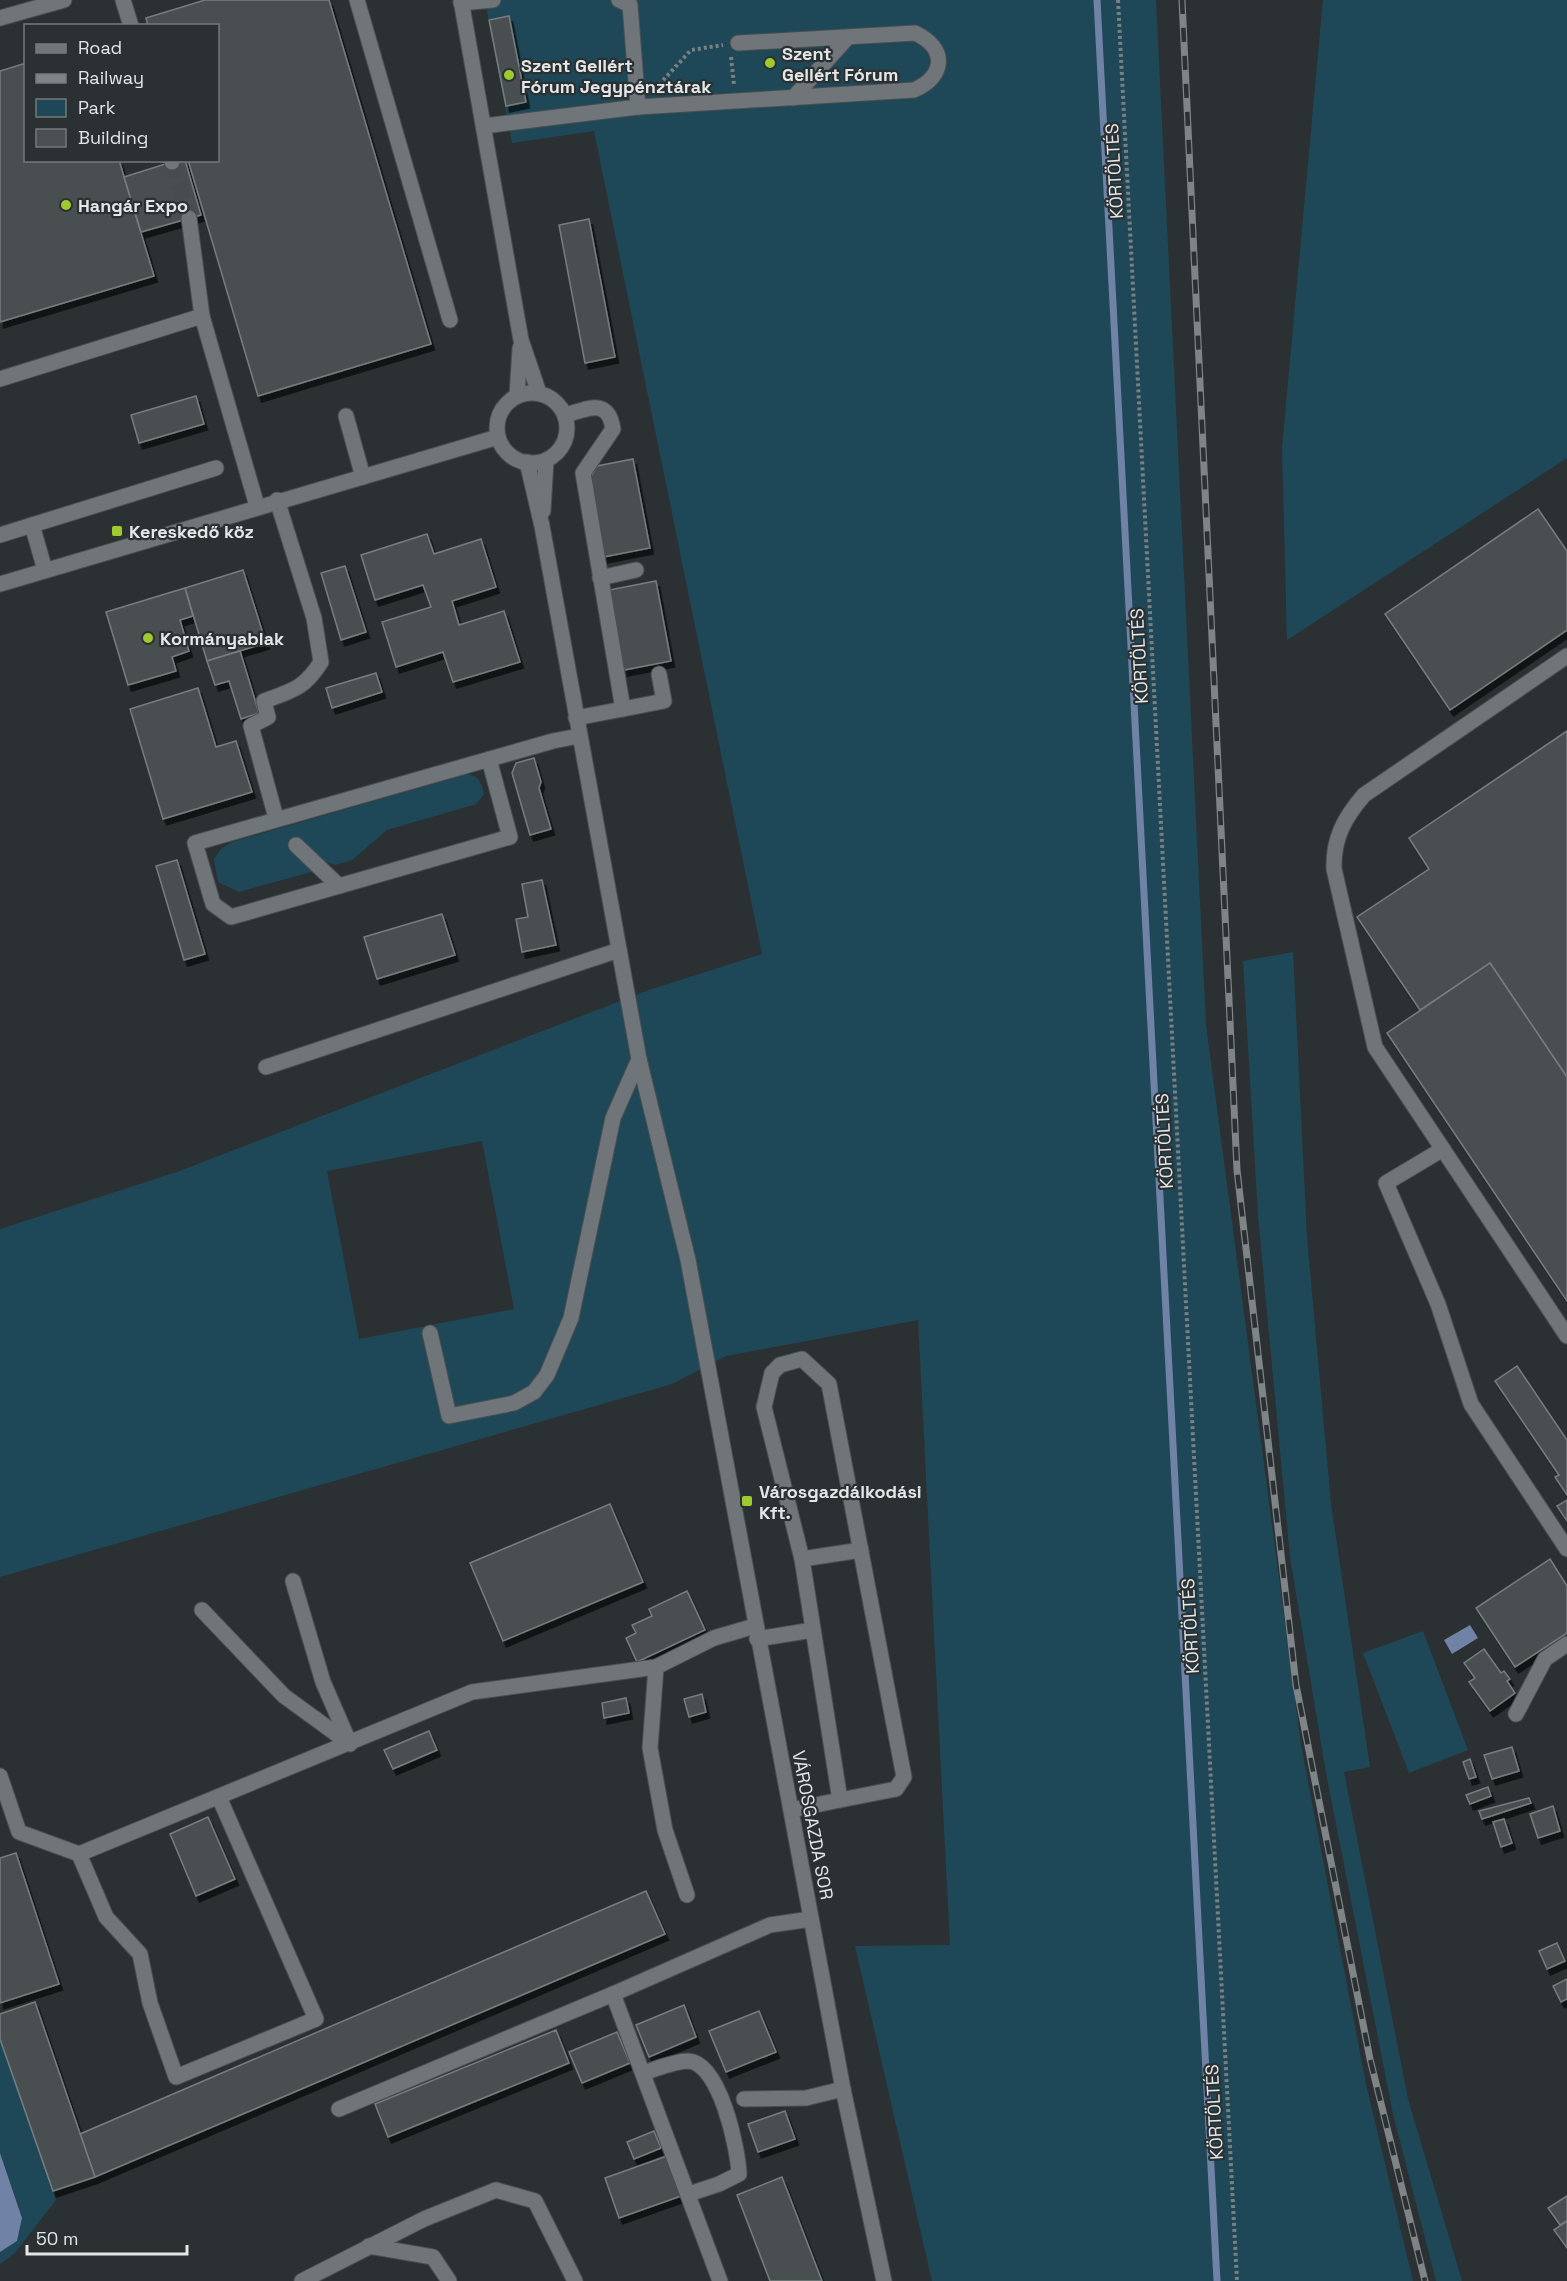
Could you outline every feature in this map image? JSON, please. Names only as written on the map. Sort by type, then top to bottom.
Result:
[{"type":"street","points":[[0,18],[64,0]]},
{"type":"street","points":[[123,0],[130,24]]},
{"type":"street","points":[[357,0],[450,320]]},
{"type":"street","points":[[493,0],[461,2],[521,340],[539,393]]},
{"type":"street","points":[[619,0],[630,5],[638,107]]},
{"type":"street","points":[[484,126],[638,107],[914,90],[929,83],[937,73],[938,56],[930,40],[915,33],[734,44]]},
{"type":"street","points":[[793,98],[848,37]]},
{"type":"street","points":[[189,218],[202,316],[257,506]]},
{"type":"street","points":[[0,379],[202,316]]},
{"type":"street","points":[[517,396],[521,340]]},
{"type":"street","points":[[539,393],[550,398],[565,415],[567,428],[565,441],[557,453],[546,460],[526,462],[514,458],[504,449],[498,437],[498,421],[505,406],[517,396],[539,393]]},
{"type":"street","points":[[565,415],[597,407],[607,410],[611,415],[613,429],[583,473],[623,709]]},
{"type":"street","points":[[346,416],[363,477]]},
{"type":"street","points":[[0,584],[277,500],[498,437]]},
{"type":"street","points":[[542,526],[546,460]]},
{"type":"street","points":[[526,462],[542,526]]},
{"type":"street","points":[[0,535],[216,468]]},
{"type":"street","points":[[276,818],[251,726],[268,717],[264,701],[299,688],[312,677],[321,662],[314,618],[277,500]]},
{"type":"street","points":[[33,525],[45,570]]},
{"type":"street","name":"VÁROSGAZDA SOR","points":[[542,526],[639,1059],[665,1176],[688,1260],[843,2089],[884,2281]]},
{"type":"street","points":[[600,578],[636,570]]},
{"type":"street","points":[[1567,656],[1364,795],[1350,811],[1334,848],[1334,869],[1375,1047],[1567,1336]]},
{"type":"street","points":[[576,718],[664,701],[659,674]]},
{"type":"street","points":[[489,759],[510,837],[231,917],[213,904],[195,843],[276,818],[489,759],[579,736]]},
{"type":"street","points":[[296,845],[339,886]]},
{"type":"street","points":[[266,1067],[619,950]]},
{"type":"street","points":[[430,1333],[449,1416],[514,1403],[534,1392],[547,1375],[571,1318],[613,1118],[639,1059]]},
{"type":"street","points":[[1443,1149],[1386,1183],[1438,1304],[1471,1404],[1567,1549]]},
{"type":"street","points":[[791,1810],[896,1789],[904,1777],[830,1384],[802,1359],[780,1365],[772,1373],[764,1407],[802,1560],[840,1800]]},
{"type":"street","points":[[802,1560],[861,1550]]},
{"type":"street","points":[[293,1581],[322,1682],[350,1744]]},
{"type":"street","points":[[202,1610],[284,1696],[350,1744]]},
{"type":"street","points":[[0,1776],[19,1832],[79,1854],[472,1692],[656,1667],[714,1638],[813,1630]]},
{"type":"street","points":[[1516,1714],[1545,1659],[1567,1644]]},
{"type":"street","points":[[656,1667],[650,1748],[665,1830],[687,1894]]},
{"type":"street","points":[[79,1854],[106,1917],[140,1954],[150,2003],[176,2077],[316,2019],[219,1797]]},
{"type":"street","points":[[339,2109],[613,1994],[770,1925],[811,1919]]},
{"type":"street","points":[[613,1994],[720,2281]]},
{"type":"street","points":[[643,2073],[689,2061],[704,2067],[719,2094],[738,2149],[739,2174],[719,2184],[688,2194]]},
{"type":"street","points":[[744,2099],[806,2098],[843,2089]]},
{"type":"street","points":[[302,2281],[424,2218],[496,2190],[536,2201],[575,2281]]},
{"type":"street","points":[[369,2246],[434,2257],[449,2281]]},
{"type":"path","name":"KÖRTÖLTÉS","points":[[1118,0],[1237,2281]]},
{"type":"path","points":[[638,107],[691,50],[734,44],[735,101]]},
{"type":"green space","points":[[485,0],[1156,0],[1206,1025],[1301,1745],[1366,2084],[1413,2281],[932,2281],[855,1946],[950,1945],[918,1320],[726,1356],[672,1384],[0,1577],[0,1229],[177,1172],[649,990],[762,954],[594,131],[512,143]],"holes":[[[482,1141],[514,1309],[359,1339],[327,1171]]]},
{"type":"green space","points":[[1323,0],[1567,0],[1567,458],[1287,640],[1282,447]]},
{"type":"green space","points":[[467,774],[477,778],[483,790],[484,794],[476,804],[387,830],[352,860],[335,865],[320,861],[296,839],[289,846],[313,869],[311,872],[239,892],[218,882],[214,859],[222,848],[232,842]]},
{"type":"green space","points":[[1293,952],[1307,1237],[1331,1504],[1370,1767],[1344,1772],[1408,2099],[1462,2281],[1436,2281],[1393,2114],[1326,1773],[1290,1557],[1258,1216],[1243,961]]},
{"type":"green space","points":[[1423,1631],[1468,1750],[1409,1773],[1363,1653]]},
{"type":"green space","points":[[0,2039],[56,2200],[14,2254],[0,2264],[0,2252],[17,2241],[22,2218],[0,2153]]},
{"type":"shaded area","points":[[1470,1625],[1478,1638],[1452,1654],[1444,1640]]},
{"type":"shaded area","points":[[0,2153],[22,2218],[17,2241],[0,2252]]},
{"type":"building","points":[[205,0],[329,0],[431,344],[258,396],[189,162],[219,162],[219,24],[148,24],[146,18]]},
{"type":"building","points":[[509,16],[526,102],[506,106],[489,20]]},
{"type":"building","name":"Hangár Expo","points":[[24,64],[24,162],[120,162],[154,276],[0,322],[0,71]]},
{"type":"building","points":[[172,162],[186,162],[201,215],[141,232],[124,177]]},
{"type":"building","points":[[589,219],[615,357],[585,363],[559,225]]},
{"type":"building","points":[[196,396],[204,424],[139,443],[131,415]]},
{"type":"building","points":[[633,459],[650,548],[603,557],[589,480],[597,466]]},
{"type":"building","points":[[1538,509],[1567,551],[1567,630],[1450,710],[1385,614]]},
{"type":"building","points":[[427,534],[434,554],[481,539],[496,587],[452,601],[459,625],[504,611],[520,662],[453,682],[443,652],[396,667],[382,622],[431,607],[423,585],[375,600],[361,555]]},
{"type":"building","points":[[345,566],[366,632],[341,640],[321,573]]},
{"type":"building","points":[[243,570],[266,643],[207,661],[185,588]]},
{"type":"building","points":[[656,581],[671,661],[624,670],[609,590]]},
{"type":"building","points":[[185,588],[193,616],[180,620],[189,651],[172,657],[176,671],[128,685],[106,612]]},
{"type":"building","points":[[240,651],[259,713],[241,719],[229,681],[215,685],[207,661]]},
{"type":"building","points":[[376,673],[382,692],[332,708],[326,688]]},
{"type":"building","points":[[198,688],[216,747],[236,741],[252,792],[163,819],[130,709]]},
{"type":"building","points":[[1567,731],[1567,1077],[1490,963],[1420,1010],[1357,917],[1429,869],[1409,838]]},
{"type":"building","points":[[534,758],[541,782],[539,788],[551,829],[530,835],[512,773],[516,763]]},
{"type":"building","points":[[177,860],[205,954],[184,960],[156,866]]},
{"type":"building","points":[[542,880],[556,945],[522,952],[516,919],[528,917],[522,884]]},
{"type":"building","points":[[442,914],[455,955],[377,979],[364,937]]},
{"type":"building","points":[[1490,963],[1567,1077],[1567,1301],[1387,1033]]},
{"type":"building","points":[[1517,1366],[1567,1440],[1567,1495],[1555,1477],[1559,1475],[1495,1381]]},
{"type":"building","points":[[1567,1500],[1567,1521],[1557,1506]]},
{"type":"building","points":[[610,1504],[643,1582],[503,1641],[470,1563]]},
{"type":"building","points":[[1550,1559],[1567,1586],[1567,1633],[1515,1667],[1476,1608]]},
{"type":"building","points":[[687,1591],[705,1630],[637,1662],[626,1638],[636,1633],[632,1625],[652,1616],[649,1609]]},
{"type":"building","points":[[1484,1649],[1501,1673],[1504,1671],[1510,1679],[1507,1681],[1515,1693],[1490,1711],[1469,1682],[1475,1678],[1464,1663]]},
{"type":"building","points":[[702,1694],[706,1712],[689,1717],[684,1699]]},
{"type":"building","points":[[626,1698],[629,1713],[604,1718],[602,1703]]},
{"type":"building","points":[[429,1731],[437,1750],[393,1769],[384,1750]]},
{"type":"building","points":[[1512,1747],[1519,1771],[1492,1779],[1484,1755]]},
{"type":"building","points":[[1470,1759],[1476,1777],[1469,1779],[1463,1762]]},
{"type":"building","points":[[1488,1787],[1491,1796],[1470,1804],[1466,1795]]},
{"type":"building","points":[[1529,1798],[1531,1803],[1482,1819],[1479,1811]]},
{"type":"building","points":[[1553,1806],[1560,1831],[1538,1838],[1530,1814]]},
{"type":"building","points":[[208,1817],[235,1879],[196,1896],[170,1834]]},
{"type":"building","points":[[1504,1819],[1512,1843],[1501,1847],[1493,1822]]},
{"type":"building","points":[[16,1853],[59,1984],[0,2003],[0,1858]]},
{"type":"building","points":[[646,1891],[665,1934],[95,2177],[80,2134]]},
{"type":"building","points":[[1557,1943],[1565,1961],[1547,1969],[1539,1951]]},
{"type":"building","points":[[1567,1979],[1567,1999],[1561,2002],[1553,1986]]},
{"type":"building","points":[[35,2002],[95,2177],[53,2191],[0,2039],[0,2014]]},
{"type":"building","points":[[684,2005],[696,2037],[649,2057],[636,2025]]},
{"type":"building","points":[[759,2011],[776,2052],[726,2072],[709,2031]]},
{"type":"building","points":[[556,2030],[569,2063],[388,2137],[375,2104]]},
{"type":"building","points":[[617,2032],[630,2063],[582,2083],[569,2052]]},
{"type":"building","points":[[785,2111],[795,2139],[758,2152],[748,2124]]},
{"type":"building","points":[[654,2131],[661,2148],[634,2159],[627,2142]]},
{"type":"building","points":[[667,2156],[681,2196],[619,2218],[605,2178]]},
{"type":"building","points":[[782,2177],[822,2281],[770,2281],[737,2195]]},
{"type":"building","points":[[1567,2196],[1567,2221],[1560,2225],[1548,2208]]},
{"type":"building","points":[[1567,2221],[1567,2248],[1554,2230]]},
{"type":"waterway","points":[[1097,0],[1217,2281]]},
{"type":"tunnel","points":[[172,162],[189,218]]},
{"type":"railway","points":[[1182,0],[1237,1170],[1296,1685],[1370,2059],[1425,2281]]},
{"type":"place","name":"Szent Gellért Fórum","points":[[770,63]]},
{"type":"place","name":"Szent Gellért Fórum Jegypénztárak","points":[[509,75]]},
{"type":"place","name":"Hangár Expo","points":[[66,205]]},
{"type":"place","name":"Kereskedő köz","points":[[117,531]]},
{"type":"place","name":"Kormányablak","points":[[148,638]]},
{"type":"place","name":"Városgazdálkodási Kft.","points":[[747,1501]]}]
